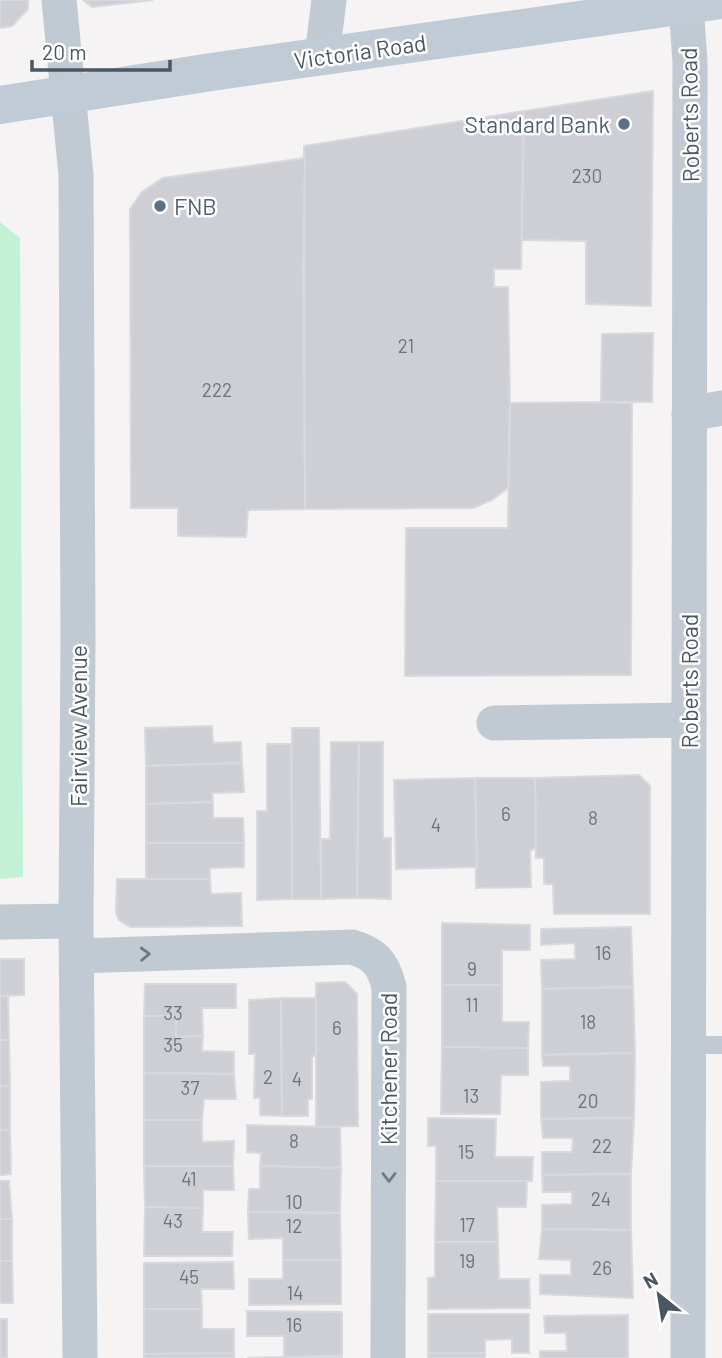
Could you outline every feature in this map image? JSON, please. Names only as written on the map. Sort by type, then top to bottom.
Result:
[{"type":"main road","name":"Victoria Road","points":[[0,105],[322,57],[623,7],[703,3]]},
{"type":"street","name":"Fairview Avenue","points":[[59,0],[76,175],[76,921],[80,1358]]},
{"type":"street","points":[[322,57],[329,0]]},
{"type":"street","name":"Roberts Road","points":[[688,1358],[705,1045],[689,720],[706,411],[690,62],[703,3]]},
{"type":"street","points":[[494,723],[689,720]]},
{"type":"street","points":[[0,922],[76,921]]},
{"type":"street","name":"Kitchener Road","points":[[77,956],[352,947],[369,952],[380,964],[389,987],[388,1358]]},
{"type":"green space","points":[[0,222],[20,238],[23,877],[0,879]]},
{"type":"building","points":[[0,0],[28,0],[28,9],[12,26],[0,28]]},
{"type":"building","points":[[83,0],[153,0],[92,7]]},
{"type":"building","points":[[653,91],[651,306],[586,304],[586,241],[521,240],[524,111]]},
{"type":"building","points":[[524,111],[521,269],[494,269],[494,287],[508,287],[508,488],[492,500],[473,508],[305,509],[304,146]]},
{"type":"building","points":[[305,158],[305,509],[248,510],[246,537],[178,536],[178,508],[131,508],[130,209],[142,192],[163,178]]},
{"type":"building","points":[[653,333],[652,402],[601,402],[602,334]]},
{"type":"building","points":[[510,403],[632,403],[631,675],[405,676],[406,528],[508,528]]},
{"type":"building","points":[[212,726],[213,743],[241,742],[242,763],[146,766],[145,728]]},
{"type":"building","points":[[292,728],[319,728],[321,899],[292,899]]},
{"type":"building","points":[[331,742],[359,742],[357,898],[321,899],[321,839],[330,839]]},
{"type":"building","points":[[359,742],[383,742],[383,838],[391,838],[391,899],[357,898]]},
{"type":"building","points":[[267,744],[291,744],[292,899],[257,900],[257,811],[267,811]]},
{"type":"building","points":[[242,763],[244,792],[212,793],[213,802],[146,804],[146,766]]},
{"type":"building","points":[[639,775],[650,786],[650,914],[554,914],[553,884],[544,884],[544,858],[536,858],[535,778]]},
{"type":"building","points":[[475,778],[535,778],[536,848],[530,851],[531,887],[476,888]]},
{"type":"building","points":[[475,778],[477,867],[396,869],[394,780]]},
{"type":"building","points":[[213,802],[213,818],[243,818],[244,843],[146,843],[146,804]]},
{"type":"building","points":[[146,843],[244,843],[244,867],[210,868],[210,879],[146,880]]},
{"type":"building","points":[[117,879],[210,879],[211,894],[241,893],[242,926],[130,927],[119,920],[116,913]]},
{"type":"building","points":[[442,923],[530,925],[530,950],[502,950],[502,985],[442,985]]},
{"type":"building","points":[[631,927],[633,987],[542,989],[541,960],[575,959],[575,943],[541,945],[541,929]]},
{"type":"building","points":[[0,959],[24,959],[24,995],[0,996]]},
{"type":"building","points":[[345,982],[357,994],[358,1126],[316,1127],[316,983]]},
{"type":"building","points":[[145,984],[236,984],[236,1008],[202,1008],[203,1036],[176,1037],[176,1016],[144,1016]]},
{"type":"building","points":[[442,985],[502,985],[502,1022],[529,1022],[528,1048],[442,1047]]},
{"type":"building","points":[[633,987],[635,1053],[542,1055],[542,989]]},
{"type":"building","points":[[0,996],[8,996],[9,1040],[0,1040]]},
{"type":"building","points":[[281,998],[282,1116],[260,1115],[260,1098],[254,1098],[255,1054],[249,1054],[249,1000]]},
{"type":"building","points":[[281,998],[316,998],[316,1056],[312,1056],[312,1099],[308,1099],[308,1116],[282,1116]]},
{"type":"building","points":[[144,1016],[176,1016],[176,1037],[203,1036],[202,1051],[234,1052],[234,1074],[144,1073]]},
{"type":"building","points":[[0,1040],[9,1040],[10,1086],[0,1086]]},
{"type":"building","points":[[442,1047],[528,1048],[528,1075],[501,1075],[500,1114],[441,1114]]},
{"type":"building","points":[[635,1053],[634,1118],[541,1119],[541,1082],[570,1081],[570,1066],[543,1066],[542,1055]]},
{"type":"building","points":[[144,1073],[234,1074],[236,1099],[204,1099],[202,1120],[144,1120]]},
{"type":"building","points":[[0,1086],[10,1086],[10,1130],[0,1130]]},
{"type":"building","points":[[428,1118],[496,1119],[495,1157],[533,1157],[532,1181],[436,1181],[436,1146],[428,1146]]},
{"type":"building","points":[[634,1118],[631,1174],[542,1175],[542,1152],[572,1152],[573,1138],[543,1138],[541,1119]]},
{"type":"building","points":[[144,1120],[202,1120],[202,1142],[234,1141],[233,1166],[144,1166]]},
{"type":"building","points":[[247,1125],[340,1127],[341,1168],[260,1166],[261,1153],[247,1152]]},
{"type":"building","points":[[0,1130],[10,1130],[11,1174],[0,1175]]},
{"type":"building","points":[[144,1166],[233,1166],[234,1190],[203,1190],[203,1208],[145,1207]]},
{"type":"building","points":[[260,1166],[341,1168],[340,1213],[248,1212],[249,1189],[260,1189]]},
{"type":"building","points":[[631,1174],[631,1230],[542,1229],[542,1205],[572,1204],[572,1192],[543,1192],[542,1175]]},
{"type":"building","points":[[0,1181],[9,1181],[12,1219],[0,1219]]},
{"type":"building","points":[[436,1181],[527,1181],[526,1207],[497,1207],[498,1242],[435,1242]]},
{"type":"building","points":[[145,1207],[203,1208],[202,1232],[233,1232],[232,1256],[144,1256]]},
{"type":"building","points":[[248,1212],[340,1213],[341,1260],[283,1260],[283,1238],[249,1239]]},
{"type":"building","points":[[0,1219],[12,1219],[12,1261],[0,1261]]},
{"type":"building","points":[[542,1229],[631,1230],[633,1298],[540,1294],[540,1275],[571,1275],[571,1260],[539,1259]]},
{"type":"building","points":[[435,1242],[498,1242],[499,1279],[529,1279],[530,1308],[428,1309],[428,1278],[435,1277]]},
{"type":"building","points":[[283,1260],[341,1260],[341,1304],[249,1305],[249,1279],[283,1279]]},
{"type":"building","points":[[0,1261],[12,1261],[13,1303],[0,1303]]},
{"type":"building","points":[[233,1262],[234,1289],[201,1289],[202,1309],[144,1309],[144,1263]]},
{"type":"building","points":[[144,1309],[202,1309],[202,1329],[234,1329],[234,1353],[144,1354]]},
{"type":"building","points":[[247,1311],[342,1312],[342,1356],[284,1357],[284,1336],[247,1336]]},
{"type":"building","points":[[428,1314],[529,1314],[529,1353],[512,1353],[512,1339],[485,1340],[485,1353],[428,1353]]},
{"type":"building","points":[[628,1315],[628,1358],[540,1358],[540,1351],[567,1351],[566,1333],[545,1333],[544,1316]]},
{"type":"building","points":[[0,1319],[7,1319],[7,1358],[0,1358]]},
{"type":"building","points":[[234,1353],[234,1358],[144,1358],[144,1354]]},
{"type":"building","points":[[428,1353],[485,1353],[485,1358],[428,1358]]},
{"type":"building","points":[[284,1357],[342,1358],[247,1358]]},
{"type":"place","name":"Standard Bank","points":[[624,124]]},
{"type":"place","name":"FNB","points":[[160,206]]}]
